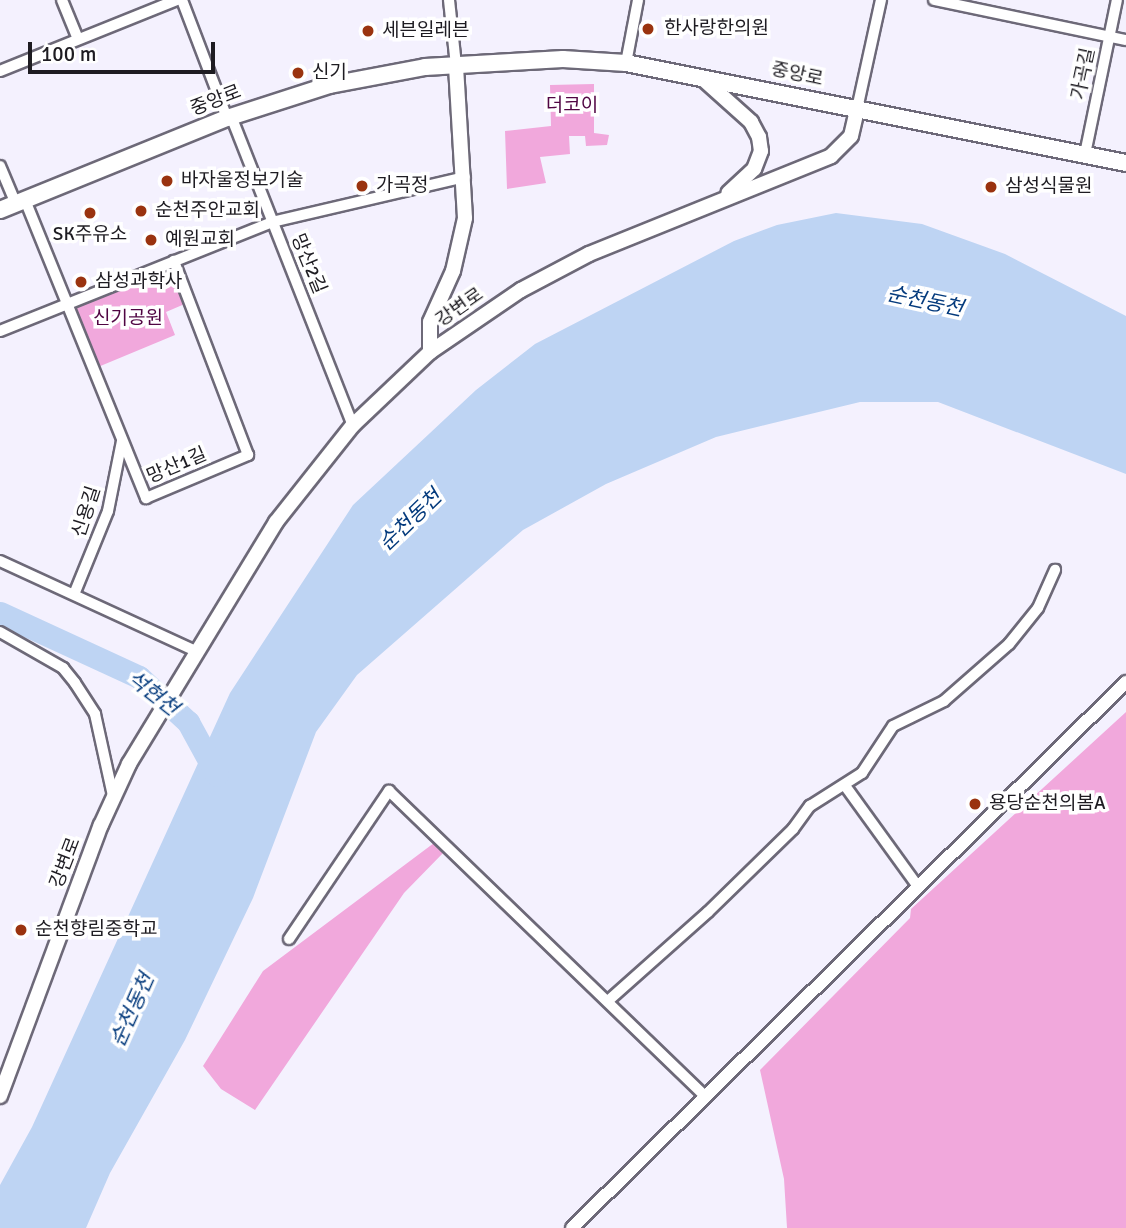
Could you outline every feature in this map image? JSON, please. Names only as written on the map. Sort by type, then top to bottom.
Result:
[{"type":"main road","name":"중앙로","points":[[0,210],[229,117],[330,85],[456,65],[563,59],[626,63],[1126,163]]},
{"type":"main road","points":[[430,352],[430,322],[453,271],[463,235],[465,177],[456,65]]},
{"type":"main road","points":[[701,77],[751,122],[759,137],[761,151],[754,169],[723,197]]},
{"type":"main road","name":"강변로","points":[[0,1096],[113,796],[128,764],[276,522],[353,425],[430,352],[550,273],[723,197],[831,156],[851,136],[857,109]]},
{"type":"street","points":[[62,0],[78,38]]},
{"type":"street","points":[[0,71],[179,0]]},
{"type":"street","name":"망산2길","points":[[179,0],[353,425]]},
{"type":"street","points":[[449,0],[456,65]]},
{"type":"street","points":[[626,63],[638,0]]},
{"type":"street","points":[[857,109],[880,0]]},
{"type":"street","points":[[934,0],[1126,40]]},
{"type":"street","name":"가곡길","points":[[1085,155],[1117,0]]},
{"type":"street","name":"망산1길","points":[[0,166],[20,202],[66,304],[146,498],[248,455],[174,261]]},
{"type":"street","points":[[0,331],[272,222],[465,177]]},
{"type":"street","name":"신용길","points":[[75,592],[108,511],[122,441]]},
{"type":"street","points":[[0,561],[75,592],[196,651]]},
{"type":"street","points":[[609,1000],[708,912],[793,829],[810,806],[846,787],[873,760],[893,726],[944,701],[1009,644],[1038,608],[1055,570]]},
{"type":"street","points":[[0,632],[63,668],[75,682],[95,714],[113,796]]},
{"type":"street","points":[[572,1228],[917,885],[1126,682]]},
{"type":"street","points":[[846,787],[917,885]]},
{"type":"street","points":[[289,939],[389,791],[609,1000],[705,1096]]},
{"type":"green space","name":"더코이","points":[[594,84],[594,133],[609,135],[607,145],[586,146],[585,136],[569,136],[570,154],[540,157],[546,183],[507,189],[505,131],[551,126],[550,85]]},
{"type":"green space","name":"신기공원","points":[[171,265],[187,303],[166,312],[175,335],[98,367],[75,310],[83,302]]},
{"type":"green space","points":[[1126,712],[1126,1228],[787,1228],[784,1179],[760,1070],[910,918],[911,909]]},
{"type":"green space","points":[[434,843],[445,851],[404,893],[255,1110],[221,1089],[203,1066],[263,971]]},
{"type":"water","name":"순천동천","points":[[836,213],[922,224],[1005,254],[1126,316],[1126,474],[938,402],[860,402],[716,437],[606,484],[523,530],[357,675],[316,732],[253,898],[185,1040],[110,1173],[86,1228],[0,1228],[0,1185],[32,1127],[230,693],[353,505],[476,390],[535,344],[734,241],[777,225]]},
{"type":"waterway","name":"석현천","points":[[0,613],[139,677],[188,722],[217,775]]},
{"type":"place","name":"한사랑한의원","points":[[648,29]]},
{"type":"place","name":"세븐일레븐","points":[[368,31]]},
{"type":"place","name":"신기","points":[[298,73]]},
{"type":"place","name":"바자울정보기술","points":[[167,181]]},
{"type":"place","name":"가곡정","points":[[362,186]]},
{"type":"place","name":"삼성식물원","points":[[991,187]]},
{"type":"place","name":"순천주안교회","points":[[141,211]]},
{"type":"place","name":"SK주유소","points":[[90,213]]},
{"type":"place","name":"예원교회","points":[[151,240]]},
{"type":"place","name":"삼성과학사","points":[[81,282]]},
{"type":"place","name":"용당순천의봄A","points":[[975,804]]},
{"type":"place","name":"순천향림중학교","points":[[21,930]]}]
